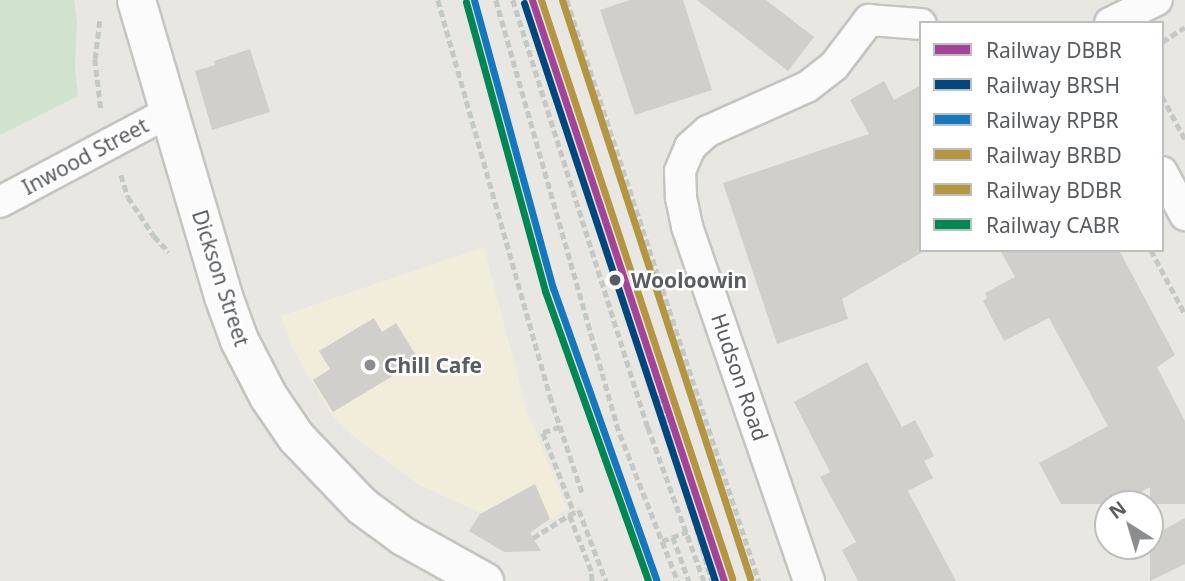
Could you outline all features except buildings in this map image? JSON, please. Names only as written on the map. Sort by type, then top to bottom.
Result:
[{"type":"street","name":"Dickson Street","points":[[136,0],[171,111],[223,296],[245,352],[268,396],[296,437],[362,506],[403,536],[484,581]]},
{"type":"street","points":[[1114,21],[1157,0]]},
{"type":"street","points":[[867,10],[919,23]]},
{"type":"street","name":"Hudson Road","points":[[809,581],[687,226],[681,197],[680,171],[690,147],[708,131],[807,87],[834,66],[867,10]]},
{"type":"street","name":"Inwood Street","points":[[0,202],[171,111]]},
{"type":"street","points":[[1164,176],[1185,215]]},
{"type":"path","points":[[439,0],[560,427],[583,495]]},
{"type":"path","points":[[496,0],[620,433],[677,581]]},
{"type":"path","points":[[513,0],[648,426],[704,581]]},
{"type":"path","points":[[566,0],[759,581]]},
{"type":"path","points":[[1164,100],[1185,139]]},
{"type":"path","points":[[1152,252],[1185,314]]},
{"type":"path","points":[[658,396],[712,581]]},
{"type":"path","points":[[560,427],[543,433],[591,571],[592,581]]},
{"type":"path","points":[[533,537],[579,510],[606,581]]},
{"type":"path","points":[[738,518],[751,515]]},
{"type":"path","points":[[662,541],[688,532]]},
{"type":"path","points":[[673,537],[689,581]]},
{"type":"shaded area","points":[[484,247],[526,408],[567,509],[531,533],[515,534],[481,513],[419,485],[353,436],[332,416],[292,348],[281,316]]},
{"type":"green space","points":[[0,0],[74,0],[78,96],[0,135]]},
{"type":"rail line","name":"RPBR","points":[[474,0],[553,288],[657,581]]},
{"type":"rail line","name":"DBBR","points":[[532,0],[724,581]]},
{"type":"rail line","name":"BRBD","points":[[541,0],[732,578]]},
{"type":"rail line","name":"BDBR","points":[[562,0],[750,578]]},
{"type":"rail line","name":"CABR","points":[[466,2],[545,291],[648,581]]},
{"type":"rail line","name":"BRSH","points":[[524,3],[715,581]]},
{"type":"place","name":"Wooloowin","points":[[615,280]]},
{"type":"place","name":"Chill Cafe","points":[[370,365]]}]
